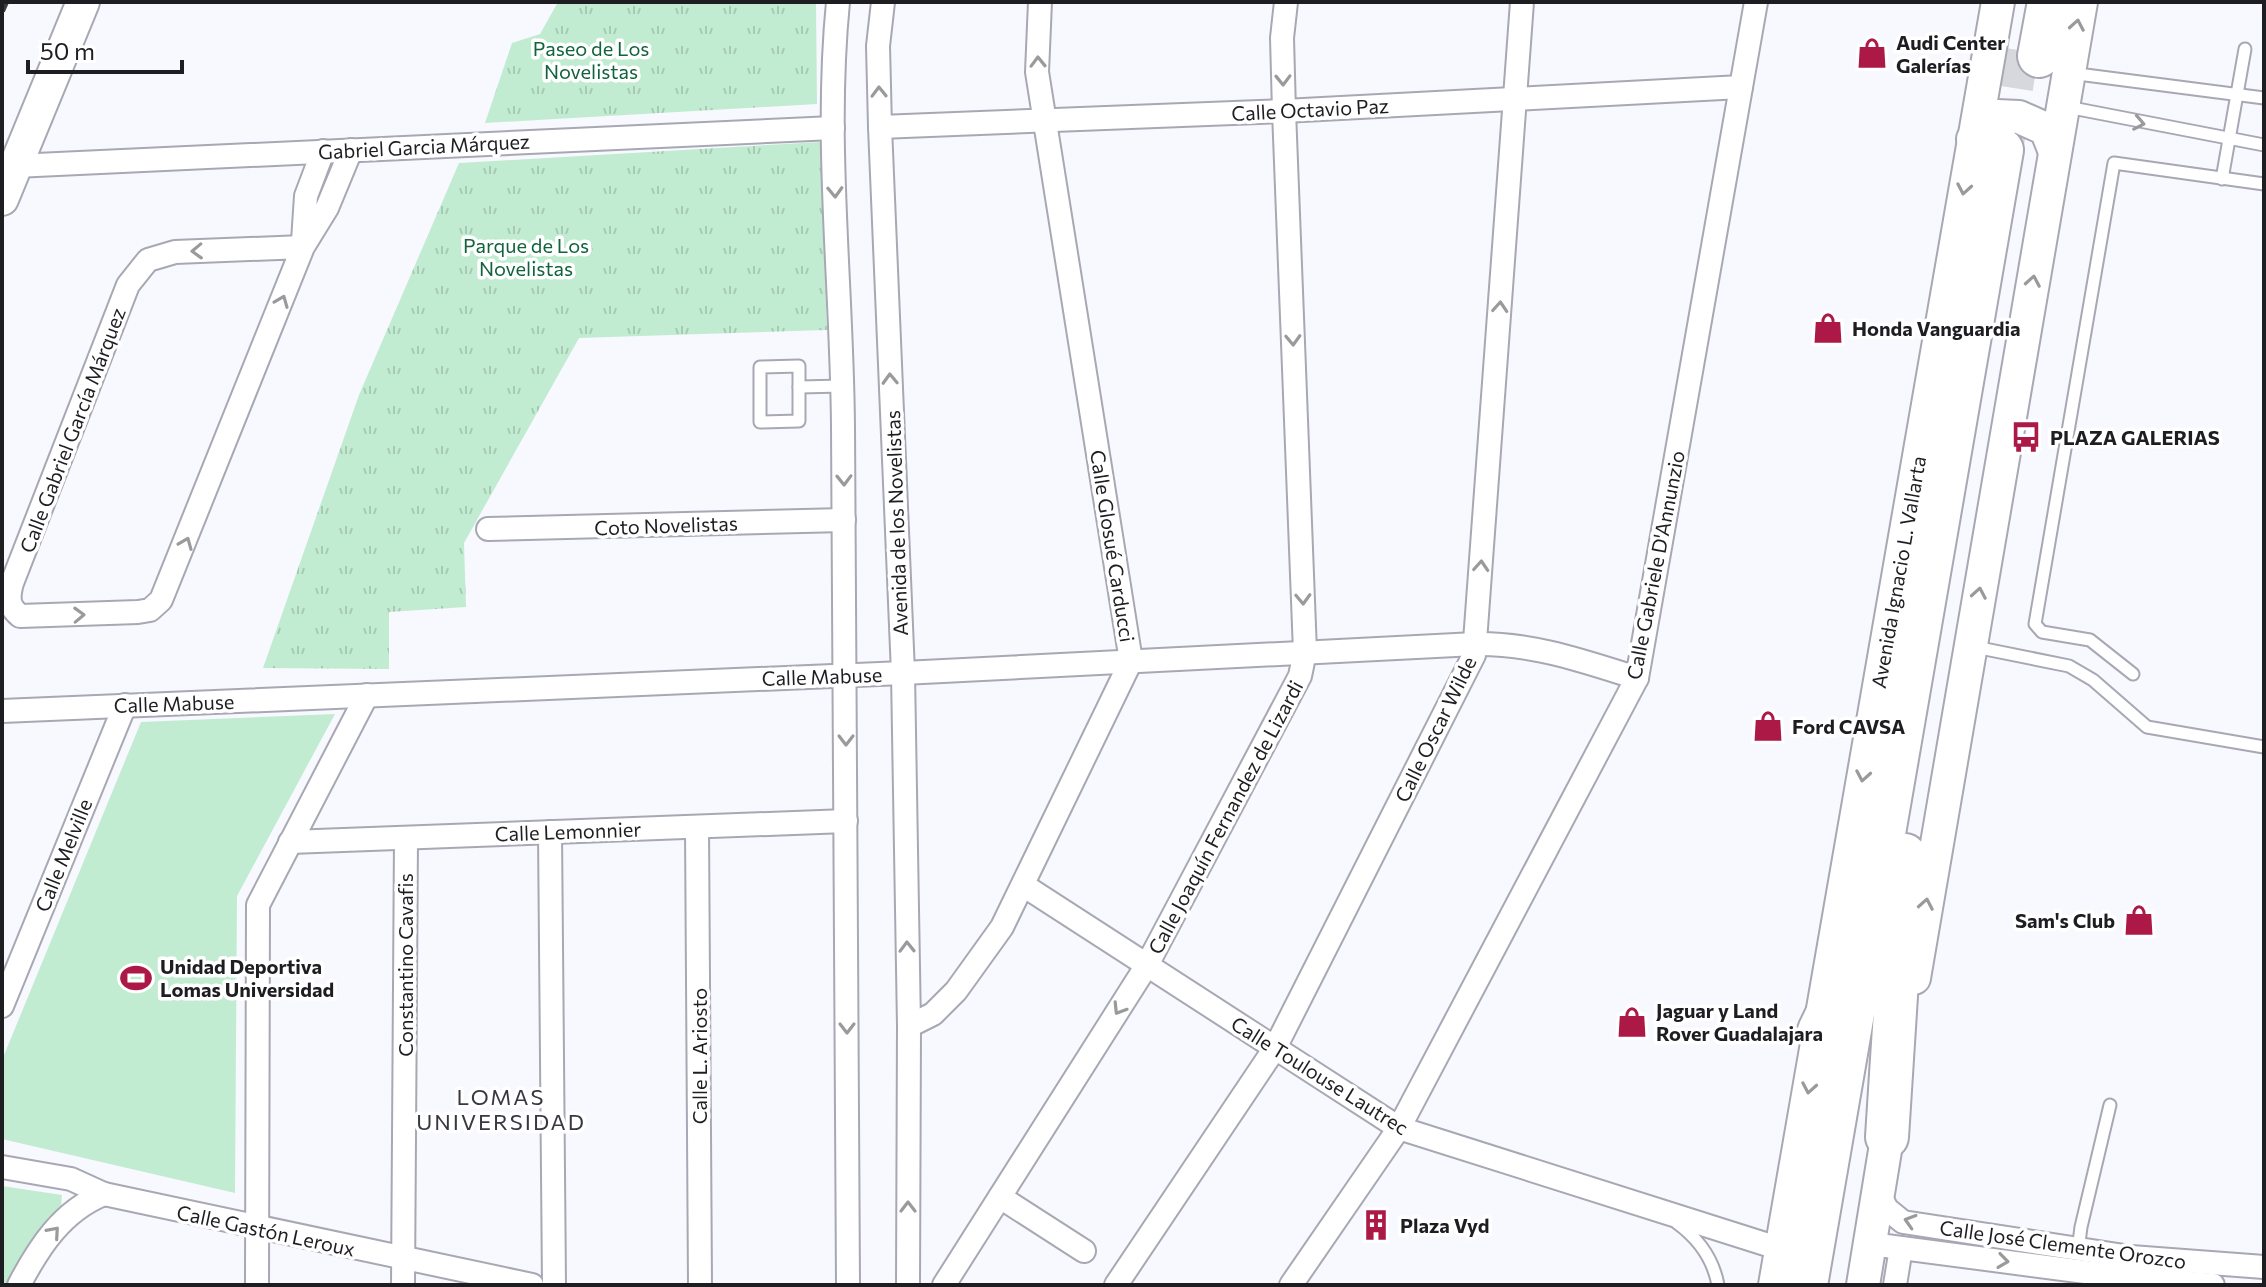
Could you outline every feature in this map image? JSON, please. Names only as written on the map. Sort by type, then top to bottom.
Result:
[{"type":"highway","name":"Avenida Ignacio L. Vallarta","points":[[2027,2],[2028,61]]},
{"type":"highway","name":"Avenida Ignacio L. Vallarta","points":[[2028,61],[2049,2]]},
{"type":"highway","name":"Avenida Ignacio L. Vallarta","points":[[1825,1285],[1907,824],[2013,148]]},
{"type":"highway","name":"Avenida Ignacio L. Vallarta","points":[[1806,1285],[2013,148]]},
{"type":"highway","points":[[1887,1137],[1907,824]]},
{"type":"highway","points":[[1819,1031],[1868,933]]},
{"type":"street","points":[[2,199],[83,2]]},
{"type":"street","points":[[838,2],[833,48],[833,128],[843,386],[848,1285]]},
{"type":"street","name":"Avenida de los Novelistas","points":[[883,2],[878,46],[880,127],[903,673],[909,1026],[908,1285]]},
{"type":"street","name":"Calle Glosué Carducci","points":[[909,1026],[933,1014],[956,991],[1002,927],[1131,661],[1037,72],[1040,2]]},
{"type":"street","name":"Calle Joaquín Fernandez de Lizardi","points":[[944,1285],[1147,965],[1300,676],[1305,652],[1284,111],[1282,38],[1286,2]]},
{"type":"street","name":"Calle Oscar Wilde","points":[[1116,1285],[1275,1048],[1474,655],[1522,2]]},
{"type":"street","name":"Calle Gabriele D'Annunzio","points":[[1291,1285],[1399,1128],[1637,678],[1756,2]]},
{"type":"street","name":"Avenida Ignacio L. Vallarta","points":[[1863,1285],[1886,1246],[1877,1190],[1970,646],[2013,148],[2063,106],[2028,61],[1998,2]]},
{"type":"street","name":"Avenida Ignacio L. Vallarta","points":[[1775,1285],[1819,1031],[2013,148],[2028,61],[2081,2]]},
{"type":"street","points":[[2028,61],[1997,87],[2014,99],[2063,106]]},
{"type":"street","name":"Calle Octavio Paz","points":[[880,127],[1284,111],[1741,87]]},
{"type":"street","name":"Gabriel Garcia Márquez","points":[[15,166],[833,128]]},
{"type":"street","name":"Calle Gabriel García Márquez","points":[[303,247],[175,252],[148,260],[128,285],[12,583],[8,596],[11,608],[20,616],[138,612],[150,610],[161,600],[303,247],[327,208],[351,150]]},
{"type":"street","name":"Calle Gabriel García Márquez","points":[[303,247],[306,196],[323,151]]},
{"type":"street","name":"Coto Novelistas","points":[[488,529],[844,520]]},
{"type":"street","name":"Calle Mabuse","points":[[2,711],[903,673],[1475,644],[1509,644],[1548,651],[1637,678]]},
{"type":"street","points":[[257,1285],[258,905],[367,695]]},
{"type":"street","name":"Calle Melville","points":[[2,1006],[125,705]]},
{"type":"street","name":"Calle Lemonnier","points":[[290,842],[846,821]]},
{"type":"street","name":"Calle L. Ariosto","points":[[697,827],[700,1285]]},
{"type":"street","points":[[550,832],[554,1285]]},
{"type":"street","name":"Constantino Cavafis","points":[[403,1285],[406,838]]},
{"type":"street","name":"Calle Toulouse Lautrec","points":[[1023,885],[1399,1128],[1781,1249]]},
{"type":"street","name":"Calle Gastón Leroux","points":[[2,1167],[71,1179],[104,1194],[532,1285]]},
{"type":"street","name":"Calle José Clemente Orozco","points":[[1877,1190],[1887,1209],[1903,1222],[2076,1260],[2213,1285]]},
{"type":"street","points":[[19,1285],[33,1258],[63,1221],[88,1200],[104,1194]]},
{"type":"street","points":[[1000,1197],[1084,1251]]},
{"type":"street","points":[[1886,1246],[1895,1285]]},
{"type":"street","name":"Calle José Clemente Orozco","points":[[1886,1246],[2076,1260],[2131,1257],[2264,1267]]},
{"type":"lane","points":[[2222,179],[2245,49]]},
{"type":"lane","points":[[2028,61],[2264,98]]},
{"type":"lane","points":[[2063,106],[2264,145]]},
{"type":"lane","points":[[2133,674],[2090,640],[2042,632],[2035,624],[2114,163],[2264,184]]},
{"type":"lane","points":[[799,366],[799,387],[799,421],[760,422],[760,367],[799,366]]},
{"type":"lane","points":[[799,387],[843,386]]},
{"type":"lane","points":[[1970,646],[2069,666],[2093,680],[2147,727],[2264,747]]},
{"type":"lane","points":[[2076,1260],[2110,1105]]},
{"type":"lane","points":[[1661,1211],[1693,1234],[1715,1265],[1718,1285]]},
{"type":"green space","name":"Paseo de Los Novelistas","points":[[558,2],[816,2],[817,104],[485,123],[512,43],[540,34]]},
{"type":"green space","name":"Parque de Los Novelistas","points":[[820,142],[827,330],[579,338],[464,543],[466,607],[389,612],[389,669],[263,668],[359,395],[459,163]]},
{"type":"green space","name":"Unidad Deportiva Lomas Universidad","points":[[335,714],[237,896],[235,1193],[2,1139],[2,1060],[141,722]]},
{"type":"green space","points":[[2,1186],[62,1195],[61,1206],[48,1218],[10,1285],[2,1285]]},
{"type":"tunnel","points":[[2002,150],[2018,50]]},
{"type":"railway","points":[[2,11],[6,2]]},
{"type":"place","name":"Audi Center Galerías","points":[[1872,53]]},
{"type":"place","name":"Honda Vanguardia","points":[[1828,328]]},
{"type":"place","name":"PLAZA GALERIAS","points":[[2026,437]]},
{"type":"place","name":"Ford CAVSA","points":[[1768,726]]},
{"type":"place","name":"Sam's Club","points":[[2139,920]]},
{"type":"place","name":"Unidad Deportiva Lomas Universidad","points":[[136,978]]},
{"type":"place","name":"Jaguar y Land Rover Guadalajara","points":[[1632,1022]]},
{"type":"place","name":"Plaza Vyd","points":[[1376,1225]]},
{"type":"district","name":"LOMAS UNIVERSIDAD","points":[[501,1108]]}]
